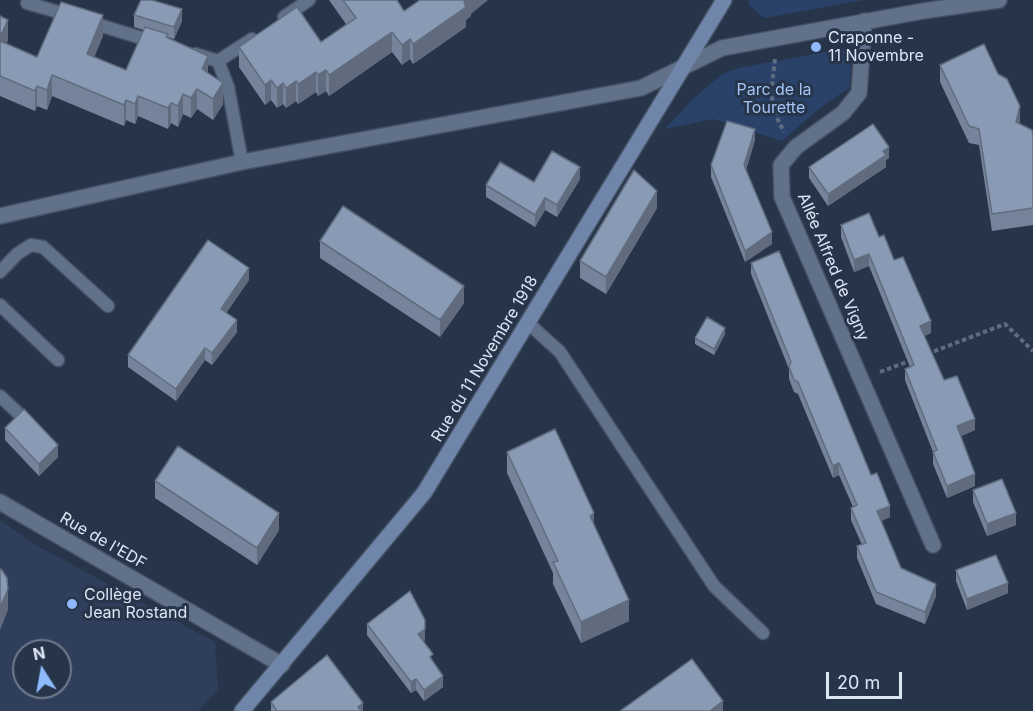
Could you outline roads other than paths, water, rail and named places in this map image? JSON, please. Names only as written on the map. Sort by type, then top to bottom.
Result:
[{"type":"main road","name":"Rue du 11 Novembre 1918","points":[[242,711],[424,493],[724,0]]},
{"type":"street","points":[[0,216],[242,162],[640,87],[722,48],[864,21],[999,0]]},
{"type":"street","name":"Allée Alfred de Vigny","points":[[864,21],[859,93],[843,113],[796,147],[781,165],[782,198],[933,545]]},
{"type":"street","name":"Rue de l'EDF","points":[[0,502],[282,665]]},
{"type":"lane","points":[[184,51],[218,61],[309,0]]},
{"type":"lane","points":[[27,3],[162,44]]},
{"type":"lane","points":[[218,61],[228,87],[242,162]]},
{"type":"lane","points":[[0,272],[17,254],[31,245],[43,248],[108,306]]},
{"type":"lane","points":[[0,305],[58,360]]},
{"type":"lane","points":[[528,323],[560,352],[714,586],[764,633]]},
{"type":"lane","points":[[0,396],[18,413]]},
{"type":"place","name":"Craponne - 11 Novembre","points":[[816,47]]},
{"type":"place","name":"Collège Jean Rostand","points":[[72,604]]},
{"type":"park label","name":"Parc de la Tourette","points":[[774,99]]}]
